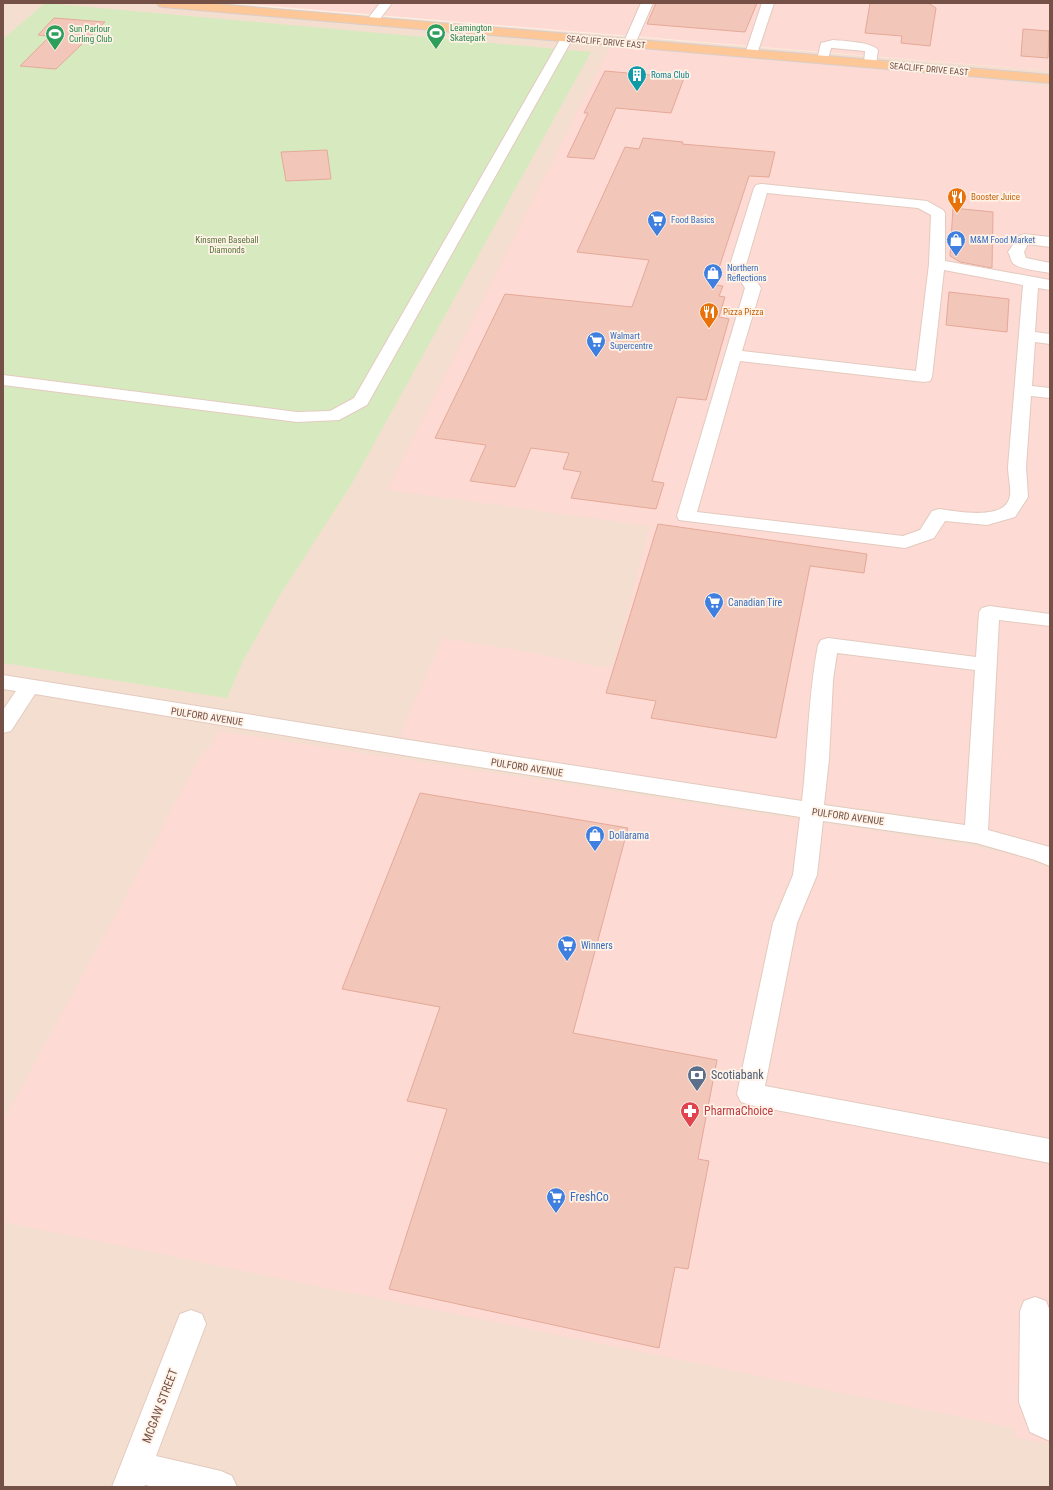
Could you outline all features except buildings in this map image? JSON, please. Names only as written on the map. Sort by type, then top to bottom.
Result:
[{"type":"main road","name":"SEACLIFF DRIVE EAST","points":[[163,3],[1050,79]]},
{"type":"street","points":[[372,21],[386,3]]},
{"type":"street","points":[[629,44],[647,3]]},
{"type":"street","points":[[751,54],[768,3]]},
{"type":"street","points":[[3,380],[297,417],[333,416],[361,401],[567,38]]},
{"type":"street","points":[[733,355],[924,377],[937,264],[938,213],[922,204],[761,188],[738,265],[753,288],[733,355],[686,516],[905,542],[927,534],[940,515],[987,519],[1008,513],[1019,497],[1017,467],[1031,282]]},
{"type":"street","points":[[1050,242],[1024,239],[1016,252],[1020,261],[1035,266],[1050,268]]},
{"type":"street","points":[[937,264],[1050,285]]},
{"type":"street","points":[[1027,336],[1050,339]]},
{"type":"street","points":[[1022,390],[1050,393]]},
{"type":"street","points":[[976,835],[989,612],[1050,620]]},
{"type":"street","points":[[986,665],[828,645],[822,680],[818,759],[805,875],[785,923],[750,1094],[1050,1151]]},
{"type":"street","name":"PULFORD AVENUE","points":[[3,682],[248,723],[812,811],[976,835],[1042,853],[1050,857]]},
{"type":"street","points":[[3,726],[30,686]]},
{"type":"street","points":[[1035,1311],[1034,1402],[1041,1421],[1050,1426]]},
{"type":"street","name":"MCGAW STREET","points":[[132,1477],[191,1324]]},
{"type":"street","points":[[132,1477],[221,1487]]},
{"type":"shaded area","points":[[3,3],[210,3],[1050,71],[1050,1487],[3,1487]]},
{"type":"shaded area","points":[[236,3],[1050,3],[1050,71]]},
{"type":"shaded area","points":[[611,45],[987,78],[1050,87],[1050,849],[1023,839],[941,820],[730,790],[400,737],[404,724],[443,638],[535,653],[594,666],[613,666],[650,526],[387,490]]},
{"type":"shaded area","points":[[219,731],[966,845],[1018,855],[1050,869],[1050,1444],[1014,1437],[1014,1428],[3,1222],[3,1121],[159,835],[170,811],[202,754],[212,745]]},
{"type":"green space","name":"Kinsmen Baseball Diamonds","points":[[45,3],[591,52],[351,485],[278,598],[243,661],[227,698],[3,663],[3,39]]},
{"type":"place","name":"Leamington Skatepark","points":[[436,50]]},
{"type":"place","name":"Sun Parlour Curling Club","points":[[55,51]]},
{"type":"place","name":"Roma Club","points":[[637,92]]},
{"type":"place","name":"Booster Juice","points":[[957,214]]},
{"type":"place","name":"Food Basics","points":[[657,237]]},
{"type":"place","name":"M&M Food Market","points":[[956,257]]},
{"type":"place","name":"Northern Reflections","points":[[713,290]]},
{"type":"place","name":"Pizza Pizza","points":[[709,329]]},
{"type":"place","name":"Walmart Supercentre","points":[[596,358]]},
{"type":"place","name":"Canadian Tire","points":[[714,619]]},
{"type":"place","name":"Dollarama","points":[[595,852]]},
{"type":"place","name":"Winners","points":[[567,962]]},
{"type":"place","name":"Scotiabank","points":[[697,1092]]},
{"type":"place","name":"PharmaChoice","points":[[690,1128]]},
{"type":"place","name":"FreshCo","points":[[556,1214]]}]
